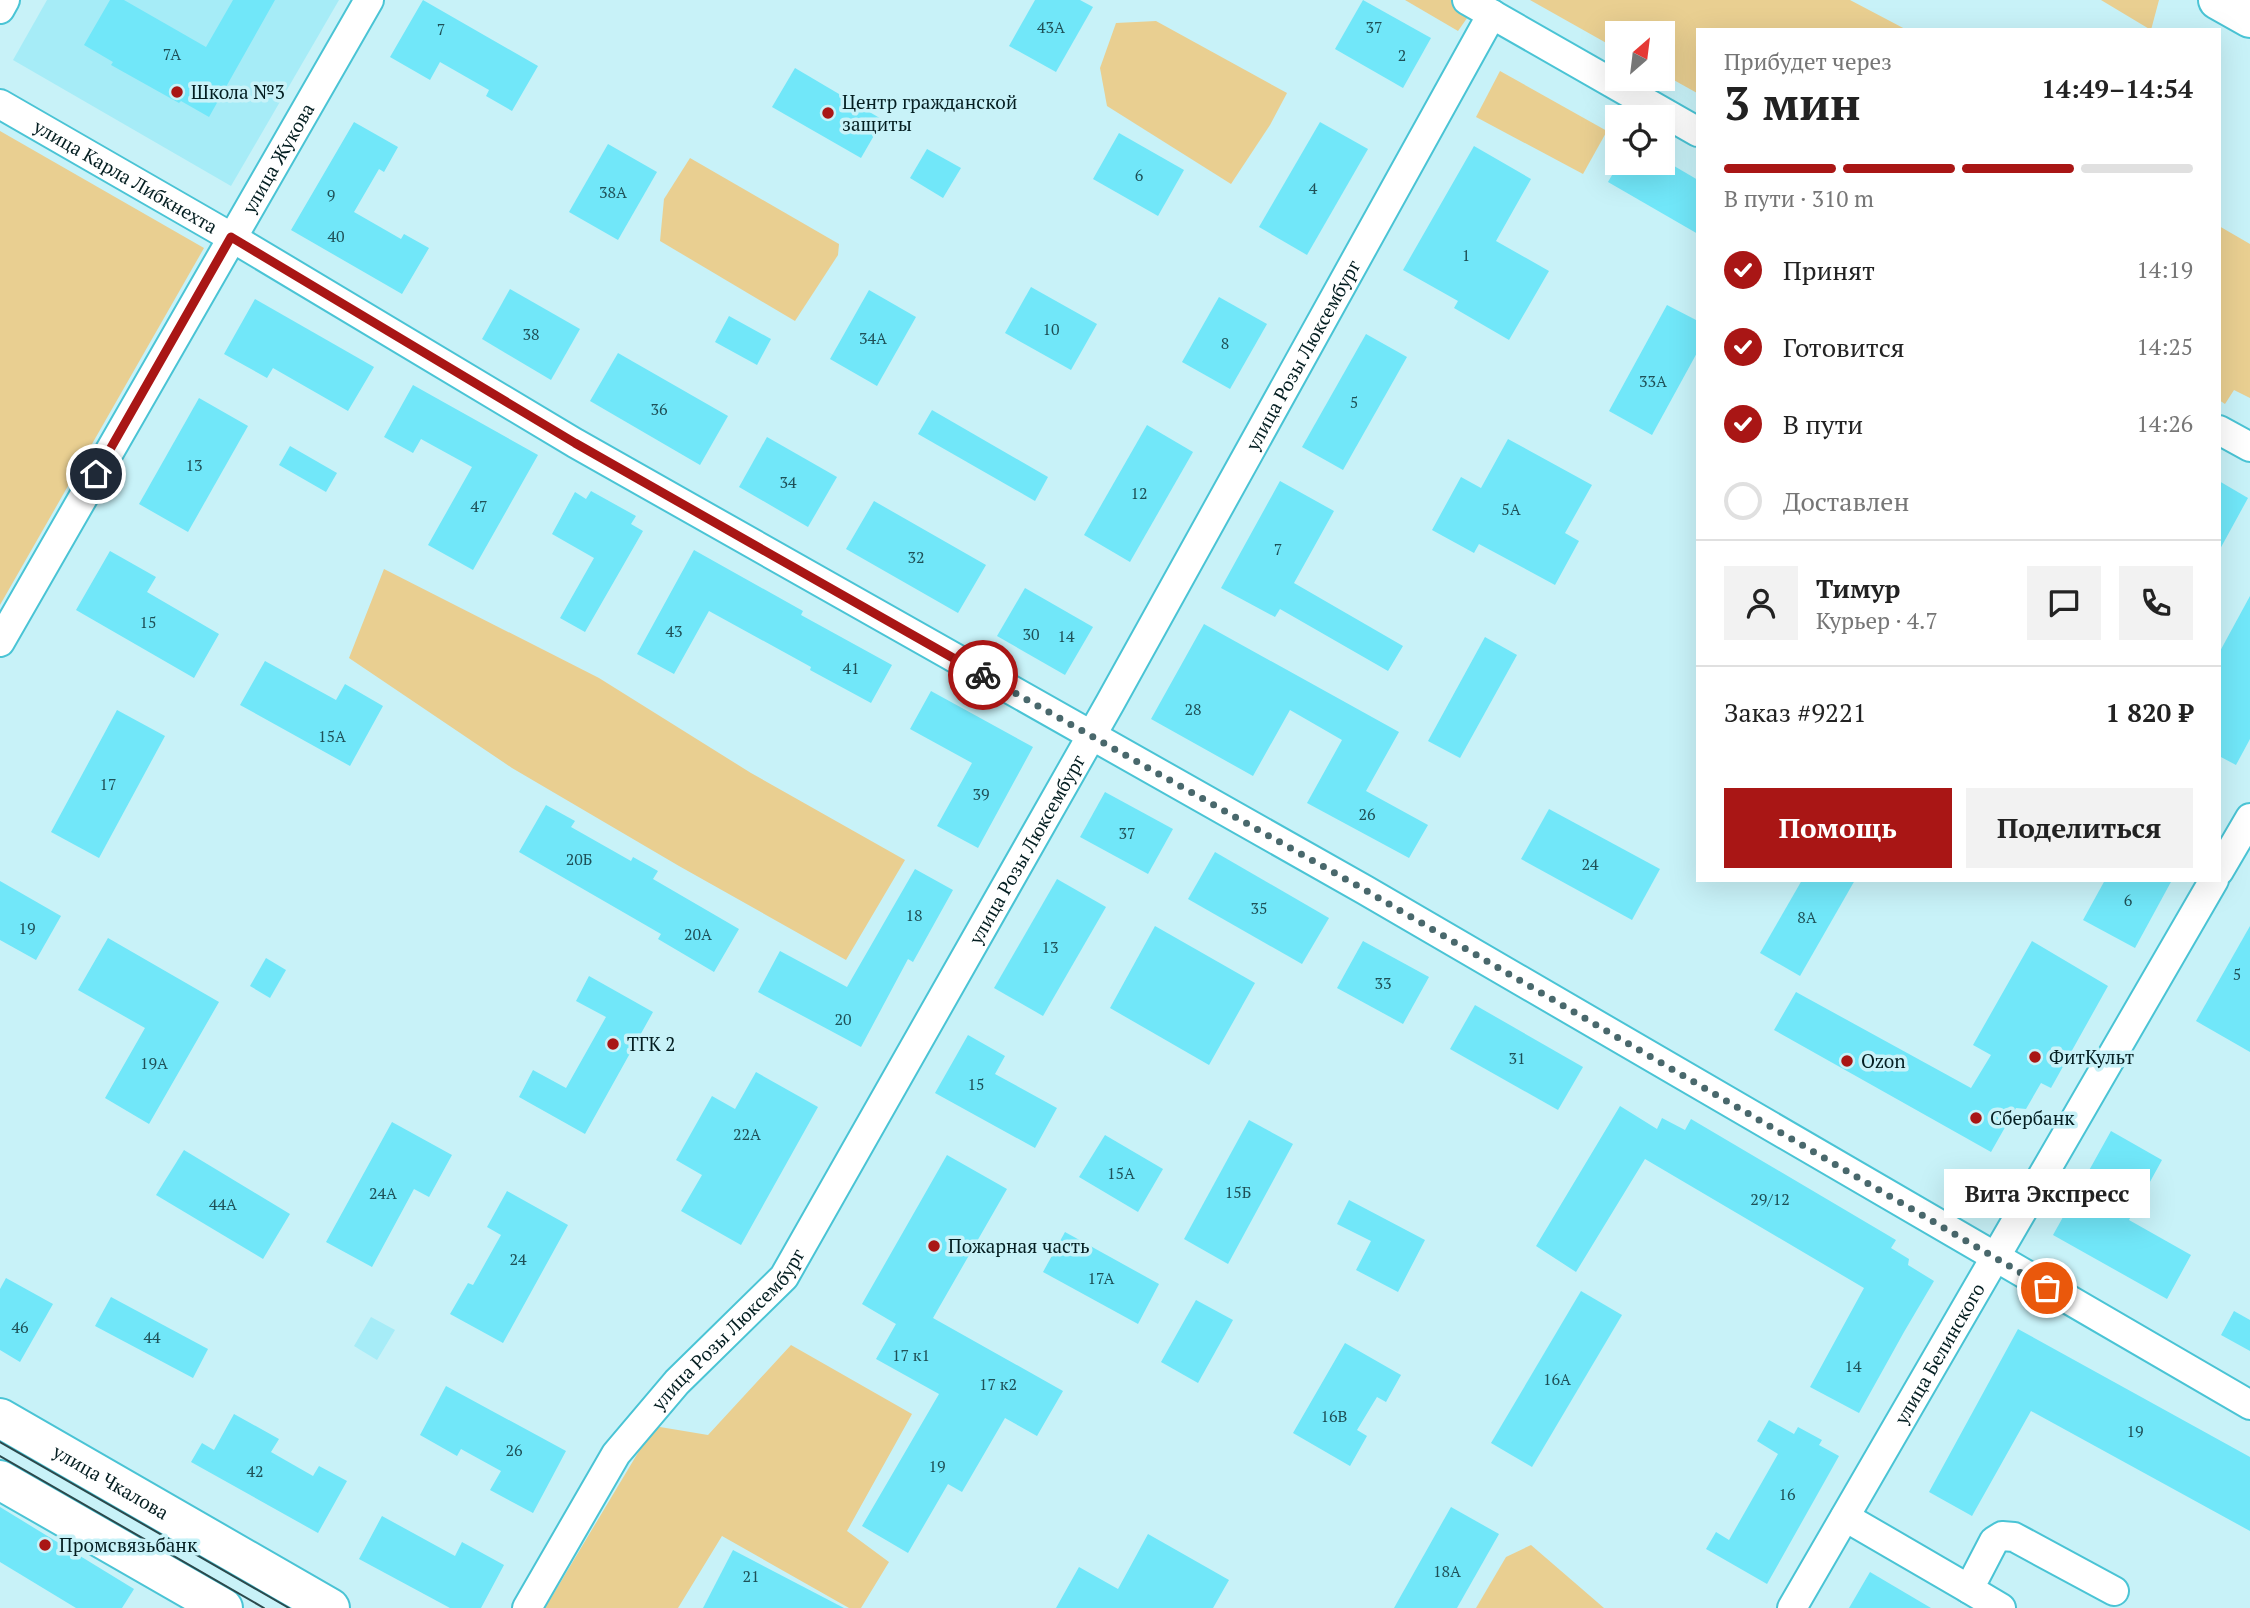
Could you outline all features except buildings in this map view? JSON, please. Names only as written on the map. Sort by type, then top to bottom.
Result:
[{"type":"main road","points":[[2218,0],[2250,18]]},
{"type":"main road","name":"улица Чкалова","points":[[0,1418],[330,1608]]},
{"type":"main road","points":[[0,1480],[223,1608]]},
{"type":"street","points":[[0,9],[5,0]]},
{"type":"street","name":"улица Жукова","points":[[0,642],[369,0]]},
{"type":"street","points":[[1468,0],[1696,131]]},
{"type":"street","name":"улица Розы Люксембург","points":[[527,1608],[616,1454],[677,1382],[784,1277],[1090,736],[1492,14]]},
{"type":"street","name":"улица Карла Либкнехта","points":[[0,104],[231,237],[575,443],[1365,890],[2250,1405]]},
{"type":"street","points":[[2221,430],[2250,447]]},
{"type":"street","points":[[2221,868],[2250,818]]},
{"type":"street","name":"улица Белинского","points":[[1792,1608],[2213,882]]},
{"type":"street","points":[[1845,1517],[2001,1608]]},
{"type":"street","points":[[1969,1589],[1994,1541],[2002,1536],[2014,1537],[2113,1591]]},
{"type":"shaded area","name":"Школа №3","points":[[47,0],[339,0],[231,186],[13,60]]},
{"type":"shaded area","points":[[1405,0],[1453,0],[1472,11],[1458,31]]},
{"type":"shaded area","points":[[1530,0],[1850,0],[1903,28],[1696,28],[1696,92],[1675,81],[1675,21],[1605,21],[1605,42]]},
{"type":"shaded area","points":[[2101,0],[2159,0],[2152,28]]},
{"type":"shaded area","points":[[1156,21],[1287,93],[1270,125],[1231,184],[1107,106],[1100,68],[1116,23]]},
{"type":"shaded area","points":[[1500,71],[1605,130],[1605,135],[1583,174],[1476,117]]},
{"type":"shaded area","points":[[0,131],[204,248],[0,605]]},
{"type":"shaded area","points":[[690,158],[839,244],[838,255],[795,321],[660,241],[664,199]]},
{"type":"shaded area","points":[[2221,227],[2250,244],[2250,398],[2234,390],[2225,404],[2221,401]]},
{"type":"shaded area","points":[[384,569],[599,678],[751,773],[905,860],[846,960],[512,768],[349,658]]},
{"type":"shaded area","points":[[371,1317],[395,1330],[377,1360],[354,1346]]},
{"type":"shaded area","points":[[791,1345],[912,1414],[847,1531],[889,1562],[861,1608],[849,1608],[722,1536],[678,1608],[545,1608],[654,1426],[708,1435]]},
{"type":"shaded area","points":[[1531,1545],[1604,1608],[1476,1608],[1506,1557]]},
{"type":"tram line","points":[[0,1442],[289,1608]]},
{"type":"tram line","points":[[0,1456],[264,1608]]},
{"type":"way so far","points":[[983,675],[1365,890],[2047,1288]]},
{"type":"place","name":"Школа №3","points":[[177,92]]},
{"type":"place","name":"Центр гражданской защиты","points":[[828,113]]},
{"type":"place","name":"ТГК 2","points":[[613,1044]]},
{"type":"place","name":"ФитКульт","points":[[2035,1057]]},
{"type":"place","name":"Ozon","points":[[1847,1061]]},
{"type":"place","name":"Сбербанк","points":[[1976,1118]]},
{"type":"place","name":"Пожарная часть","points":[[934,1246]]},
{"type":"place","name":"Вита Экспресс","points":[[2047,1288]]},
{"type":"place","name":"Промсвязьбанк","points":[[45,1545]]},
{"type":"route","points":[[96,474],[231,237],[575,443],[983,675]]}]
